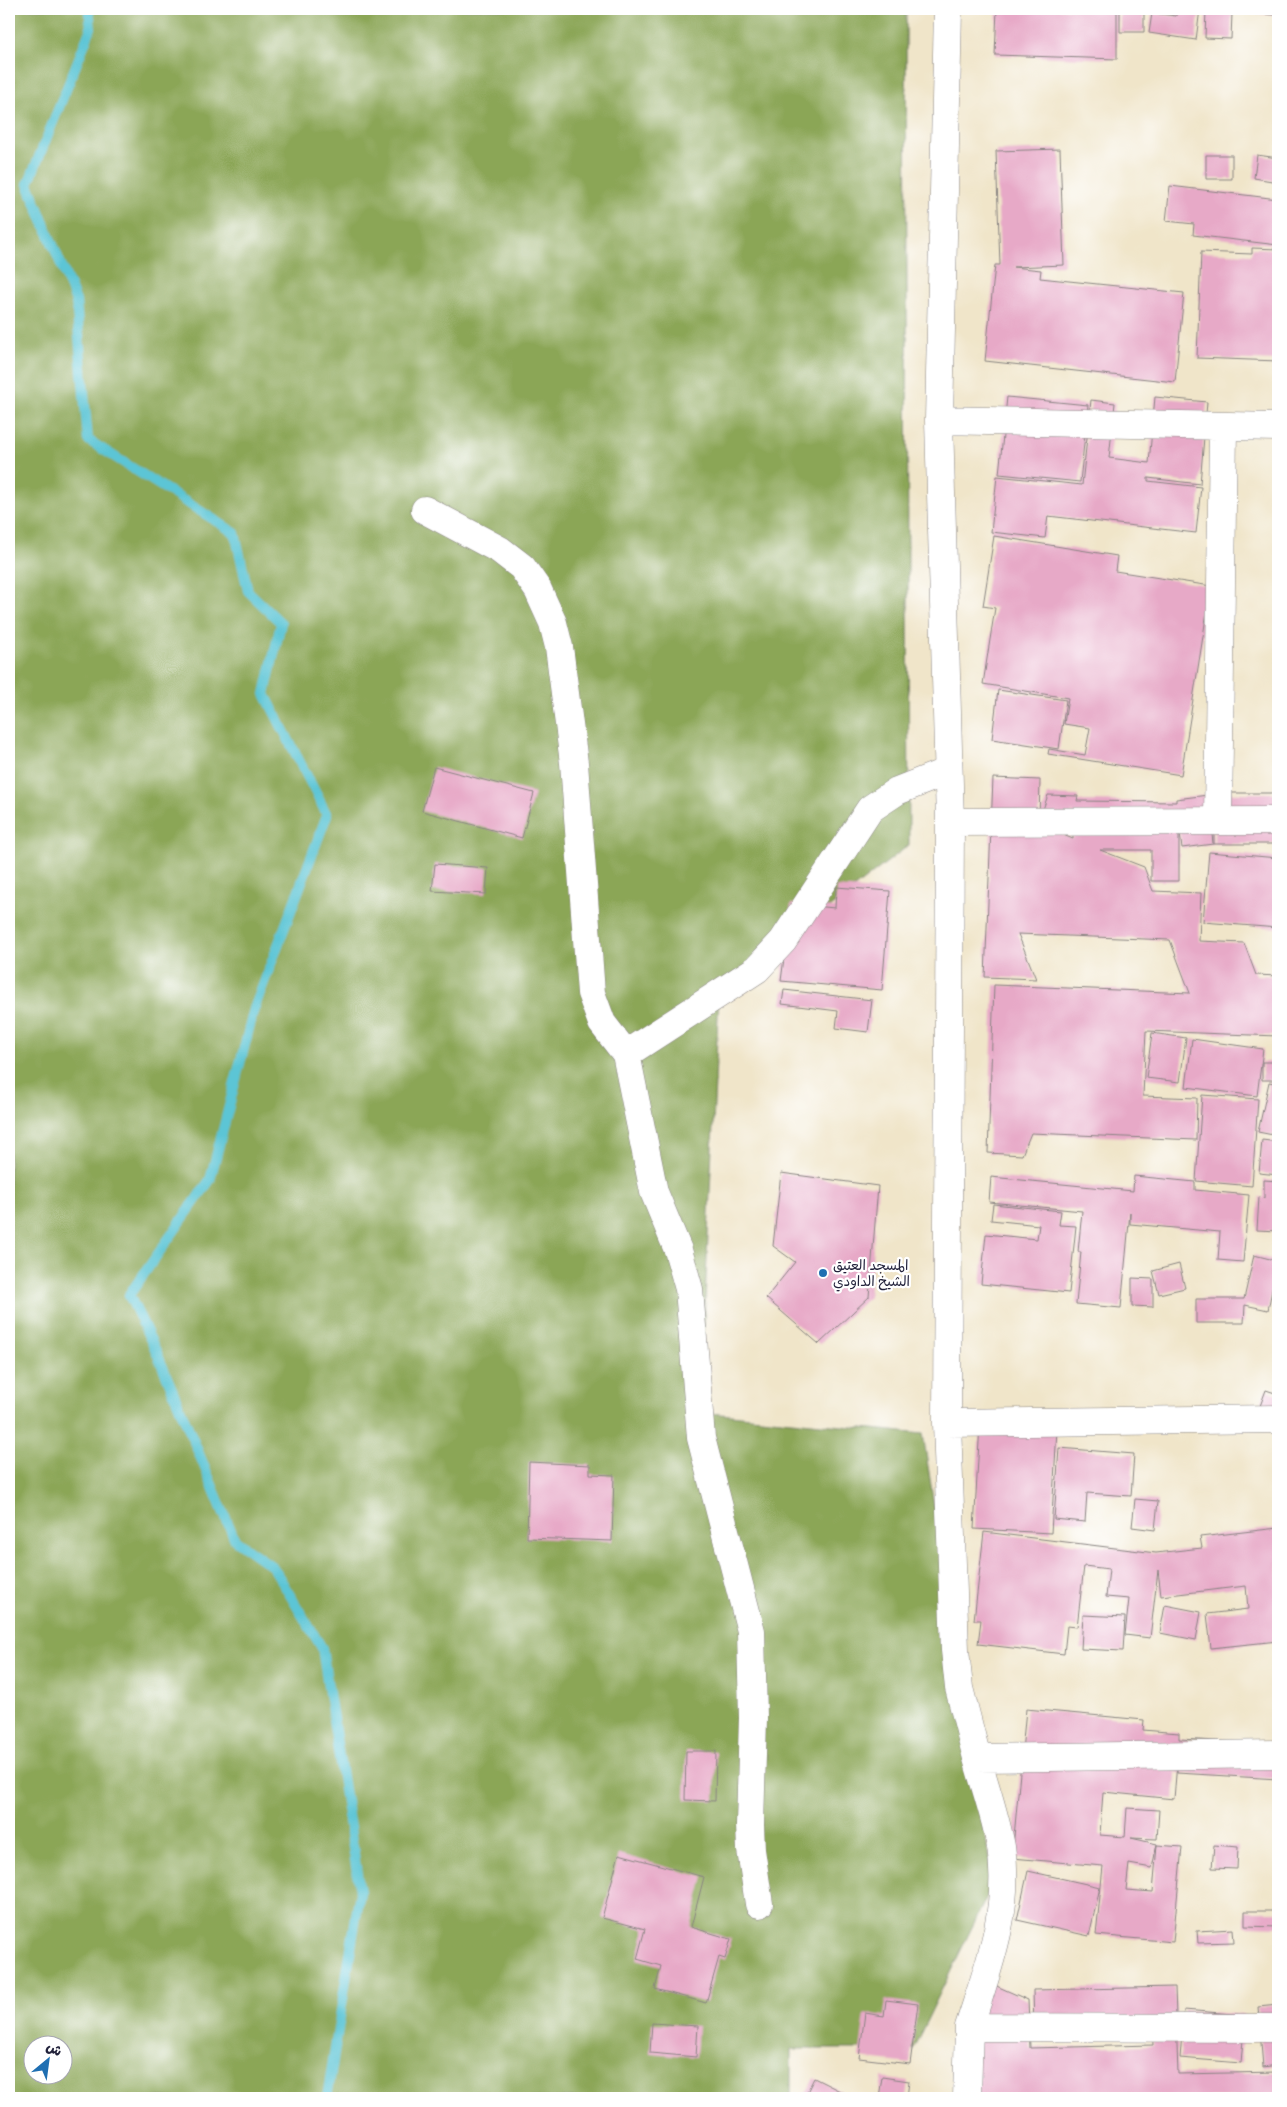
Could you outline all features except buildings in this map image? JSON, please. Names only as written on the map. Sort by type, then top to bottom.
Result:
[{"type":"street","points":[[948,9],[939,420],[950,822],[947,1423],[955,1650],[959,1688],[1001,1847],[1004,1891],[998,1936],[970,2027],[967,2098]]},
{"type":"street","points":[[939,420],[1278,427]]},
{"type":"street","points":[[1218,821],[1223,426]]},
{"type":"street","points":[[425,510],[500,550],[522,567],[538,590],[553,623],[559,647],[574,763],[591,993],[602,1024],[626,1054],[654,1192],[678,1250],[689,1290],[701,1438],[751,1631],[754,1718],[750,1825],[751,1850],[759,1904]]},
{"type":"street","points":[[626,1054],[757,969],[783,940],[870,810],[897,791],[948,771]]},
{"type":"street","points":[[950,822],[1278,821]]},
{"type":"street","points":[[947,1423],[1278,1419]]},
{"type":"street","points":[[977,1758],[1278,1754]]},
{"type":"street","points":[[970,2027],[1278,2028]]},
{"type":"green space","points":[[9,9],[906,9],[909,845],[719,994],[700,1412],[923,1434],[993,1884],[913,2049],[791,2049],[791,2098],[9,2098]]},
{"type":"waterway","points":[[89,9],[91,28],[28,184],[76,301],[88,440],[235,533],[248,591],[281,623],[265,694],[327,815],[254,1009],[210,1180],[129,1295],[157,1353],[235,1540],[273,1567],[322,1648],[360,1892],[327,2098]]},
{"type":"place","name":"المسجد العتيق الشيخ الداودي","points":[[823,1273]]}]
